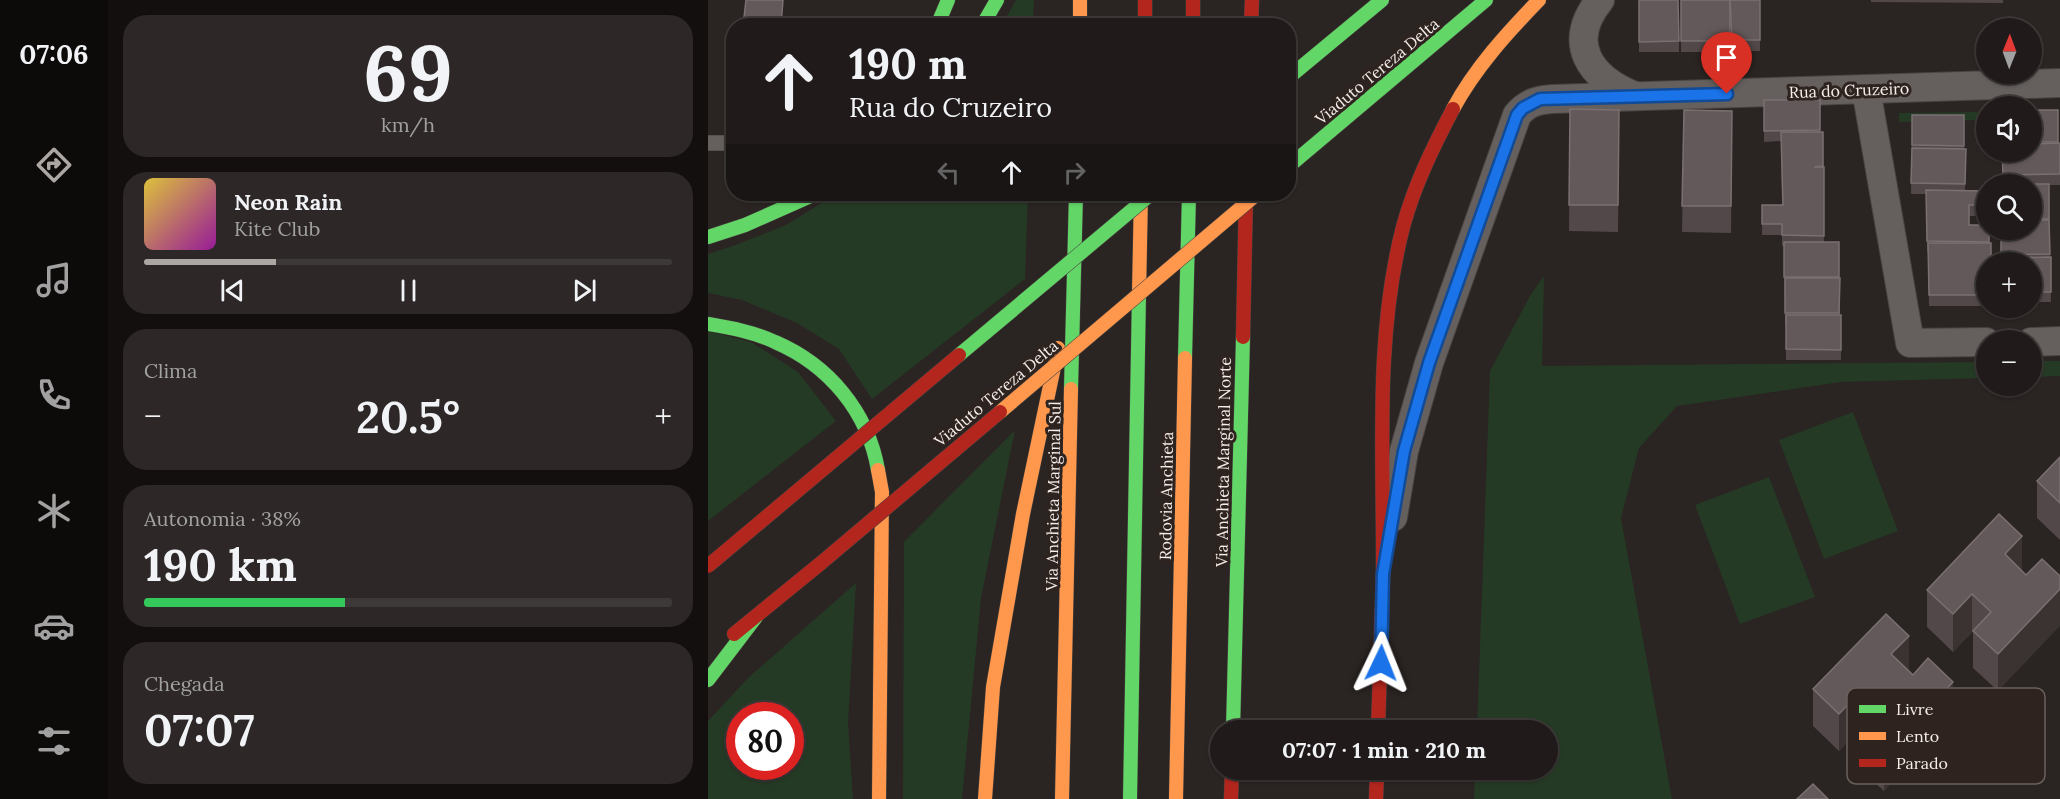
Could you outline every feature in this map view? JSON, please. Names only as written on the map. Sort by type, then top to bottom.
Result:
[{"type":"main road","points":[[940,18],[948,0]]},
{"type":"main road","points":[[987,18],[997,0]]},
{"type":"main road","points":[[1080,0],[1080,18]]},
{"type":"main road","points":[[1145,0],[1145,18]]},
{"type":"main road","points":[[1193,0],[1193,18]]},
{"type":"main road","points":[[1251,18],[1252,0]]},
{"type":"main road","points":[[1296,71],[1382,0]]},
{"type":"main road","name":"Viaduto Tereza Delta","points":[[1296,160],[1486,0]]},
{"type":"main road","points":[[1378,720],[1383,574],[1384,382],[1386,331],[1392,284],[1408,215],[1419,179],[1434,144],[1456,102],[1495,49],[1539,0]]},
{"type":"main road","points":[[745,225],[774,201]]},
{"type":"main road","points":[[708,237],[745,225],[798,201]]},
{"type":"main road","name":"Via Anchieta Marginal Sul","points":[[1062,799],[1076,201]]},
{"type":"main road","name":"Rodovia Anchieta","points":[[1130,799],[1141,201]]},
{"type":"main road","points":[[710,563],[1143,201]]},
{"type":"main road","name":"Rodovia Anchieta","points":[[1176,799],[1189,201]]},
{"type":"main road","name":"Via Anchieta Marginal Norte","points":[[1233,720],[1246,201]]},
{"type":"main road","name":"Viaduto Tereza Delta","points":[[756,617],[1249,201]]},
{"type":"main road","points":[[985,799],[993,687],[1023,514],[1074,267]]},
{"type":"main road","points":[[708,324],[733,327],[752,333],[805,358],[838,385],[856,407],[871,437],[880,471],[882,492],[879,799]]},
{"type":"main road","points":[[716,648],[756,617]]},
{"type":"main road","points":[[708,680],[756,617]]},
{"type":"main road","points":[[1231,799],[1232,780]]},
{"type":"main road","points":[[1376,799],[1377,780]]},
{"type":"street","points":[[1600,0],[1591,11],[1585,25],[1583,48],[1594,69],[1604,80],[1637,97]]},
{"type":"street","name":"Rua do Cruzeiro","points":[[1383,574],[1404,451],[1426,373],[1517,115],[1523,108],[1540,99],[2060,82]]},
{"type":"street","points":[[1866,89],[1910,343],[1976,342]]},
{"type":"street","points":[[2042,342],[2060,341]]},
{"type":"lane","points":[[708,143],[726,143]]},
{"type":"green space","points":[[1016,0],[1034,0],[1033,18],[1006,18]]},
{"type":"green space","points":[[1976,112],[1976,120],[1899,122],[1899,113]]},
{"type":"green space","points":[[825,201],[1028,201],[1025,279],[872,399],[839,349],[797,323],[742,300],[708,293],[708,254],[786,225]]},
{"type":"green space","points":[[1544,276],[1542,366],[1976,362],[1976,378],[1841,382],[1677,406],[1639,448],[1621,518],[1672,799],[1474,799],[1475,780],[1558,780],[1558,720],[1477,720],[1490,371],[1531,294]]},
{"type":"green space","points":[[708,331],[751,342],[798,372],[836,421],[708,521]]},
{"type":"green space","points":[[2042,361],[2060,361],[2060,376],[2042,377]]},
{"type":"green space","points":[[1853,412],[1898,531],[1824,559],[1779,440]]},
{"type":"green space","points":[[1015,430],[981,598],[962,799],[903,799],[904,542]]},
{"type":"green space","points":[[1769,477],[1815,597],[1740,624],[1695,505]]},
{"type":"green space","points":[[856,583],[848,723],[853,799],[708,799],[708,721],[748,678]]},
{"type":"building","points":[[746,0],[783,0],[782,18],[744,18]]},
{"type":"building","points":[[1639,0],[1678,0],[1679,41],[1639,42]]},
{"type":"building","points":[[1681,0],[1730,0],[1730,41],[1681,41]]},
{"type":"building","points":[[1730,0],[1760,0],[1760,40],[1732,40]]},
{"type":"building","points":[[1764,100],[1820,100],[1820,130],[1764,131]]},
{"type":"building","points":[[1570,109],[1619,110],[1618,205],[1569,205]]},
{"type":"building","points":[[1684,110],[1732,111],[1731,206],[1682,206]]},
{"type":"building","points":[[2042,110],[2058,110],[2058,142],[2042,142]]},
{"type":"building","points":[[1912,115],[1964,115],[1964,146],[1912,145]]},
{"type":"building","points":[[1781,132],[1823,132],[1823,166],[1814,167],[1824,167],[1824,236],[1782,235],[1782,224],[1762,224],[1762,205],[1783,205]]},
{"type":"building","points":[[2060,143],[2060,174],[2003,174],[2002,162],[2042,162],[2042,144]]},
{"type":"building","points":[[1912,148],[1966,149],[1965,184],[1911,183]]},
{"type":"building","points":[[2042,184],[2049,184],[2049,219],[2042,219]]},
{"type":"building","points":[[1926,190],[1976,191],[1976,205],[1969,205],[1969,225],[1976,225],[1976,240],[1989,240],[1989,242],[1927,241]]},
{"type":"building","points":[[2042,220],[2049,220],[2050,254],[2001,252],[2001,240],[2042,240]]},
{"type":"building","points":[[1784,242],[1839,242],[1839,277],[1784,277]]},
{"type":"building","points":[[1928,243],[1991,243],[1991,252],[1976,252],[1976,295],[1929,295]]},
{"type":"building","points":[[2042,257],[2051,257],[2051,292],[2042,292]]},
{"type":"building","points":[[1785,278],[1840,278],[1839,313],[1785,313]]},
{"type":"building","points":[[1786,315],[1841,315],[1841,350],[1786,349]]},
{"type":"building","points":[[2060,457],[2060,503],[2037,481]]},
{"type":"building","points":[[1999,514],[2022,536],[2005,554],[2026,575],[2042,559],[2060,576],[2060,589],[1998,654],[1973,631],[1991,612],[1972,594],[1953,614],[1927,590]]},
{"type":"building","points":[[1886,614],[1909,636],[1891,654],[1913,675],[1928,658],[1953,682],[1947,688],[1847,688],[1847,706],[1839,714],[1813,689]]},
{"type":"building","points":[[1813,784],[1828,799],[1797,799]]},
{"type":"traffic: fast","points":[[940,18],[948,0]]},
{"type":"traffic: fast","points":[[987,18],[997,0]]},
{"type":"traffic: fast","points":[[1296,71],[1382,0]]},
{"type":"traffic: fast","points":[[1296,160],[1486,0]]},
{"type":"traffic: fast","points":[[708,237],[745,225],[799,201]]},
{"type":"traffic: fast","points":[[1071,389],[1076,201]]},
{"type":"traffic: fast","points":[[959,355],[1143,201]]},
{"type":"traffic: fast","points":[[1185,358],[1189,201]]},
{"type":"traffic: fast","points":[[1130,799],[1139,294]]},
{"type":"traffic: fast","points":[[708,324],[751,333],[775,342],[795,352],[829,377],[855,410],[873,449],[878,470]]},
{"type":"traffic: fast","points":[[1233,720],[1243,337]]},
{"type":"traffic: fast","points":[[708,680],[756,617]]},
{"type":"traffic: slow","points":[[1080,0],[1080,18]]},
{"type":"traffic: slow","points":[[1453,109],[1481,65],[1539,0]]},
{"type":"traffic: slow","points":[[1139,294],[1141,201]]},
{"type":"traffic: slow","points":[[1000,412],[1249,201]]},
{"type":"traffic: slow","points":[[985,799],[993,687],[1023,514],[1058,348]]},
{"type":"traffic: slow","points":[[1176,799],[1185,358]]},
{"type":"traffic: slow","points":[[1062,799],[1071,389]]},
{"type":"traffic: slow","points":[[878,470],[882,492],[879,799]]},
{"type":"traffic: jam","points":[[1145,0],[1145,18]]},
{"type":"traffic: jam","points":[[1193,0],[1193,18]]},
{"type":"traffic: jam","points":[[1251,18],[1252,0]]},
{"type":"traffic: jam","points":[[1383,574],[1382,399],[1388,312],[1394,269],[1403,227],[1418,182],[1453,109]]},
{"type":"traffic: jam","points":[[1243,337],[1246,201]]},
{"type":"traffic: jam","points":[[708,566],[959,355]]},
{"type":"traffic: jam","points":[[821,563],[1000,412]]},
{"type":"traffic: jam","points":[[734,634],[821,563]]},
{"type":"traffic: jam","points":[[1378,720],[1383,574]]},
{"type":"traffic: jam","points":[[1231,799],[1232,780]]},
{"type":"traffic: jam","points":[[1376,799],[1377,780]]},
{"type":"route","points":[[1381,663],[1383,574],[1404,451],[1429,363],[1517,115],[1523,108],[1540,99],[1727,94]]}]
